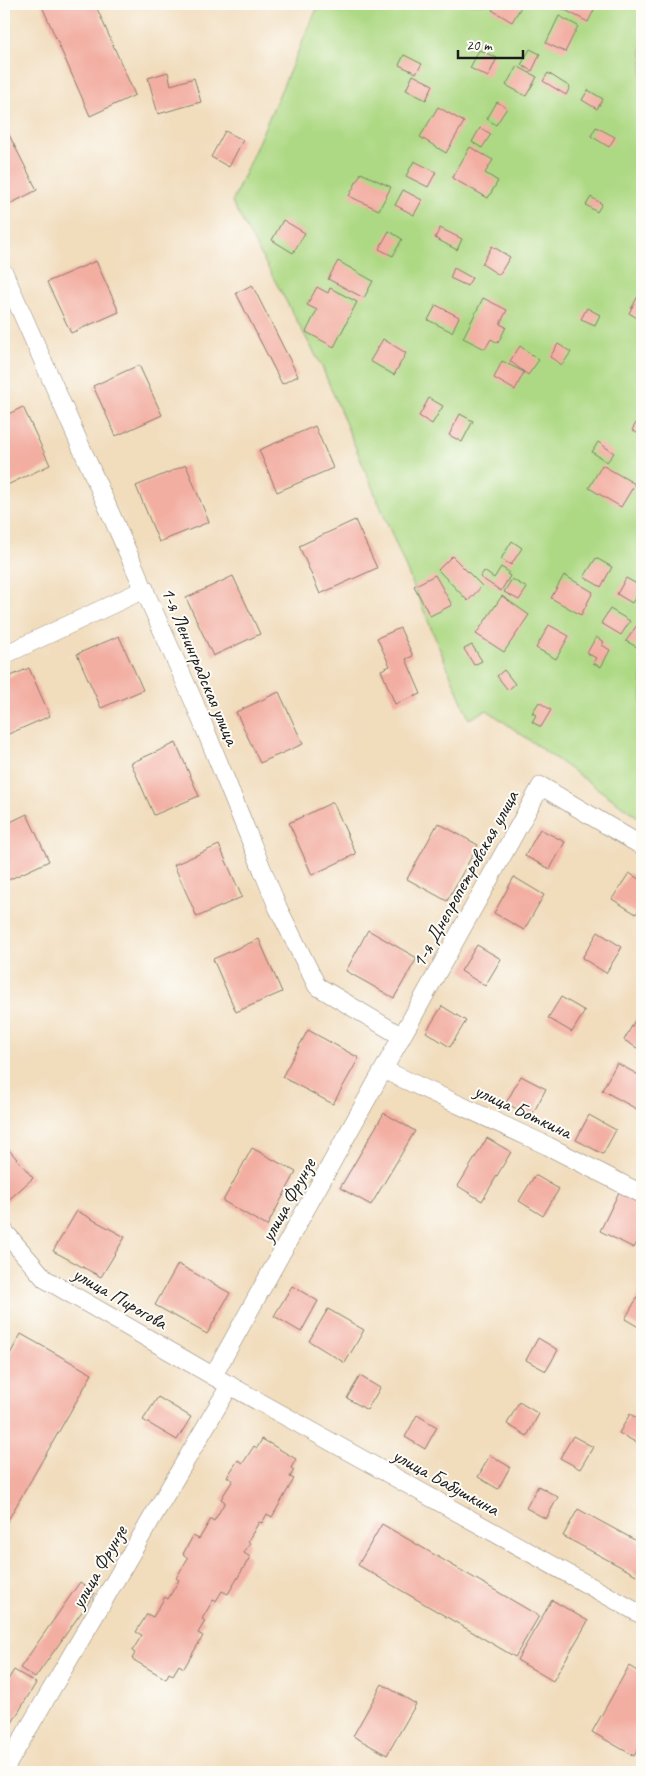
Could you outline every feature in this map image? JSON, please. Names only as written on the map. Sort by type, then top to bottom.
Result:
[{"type":"street","name":"1-я Ленинградская улица","points":[[4,273],[194,702],[278,908],[317,986],[402,1036]]},
{"type":"street","points":[[4,655],[145,589]]},
{"type":"street","name":"1-я Днепропетровская улица","points":[[384,1070],[541,786],[642,846]]},
{"type":"street","name":"улица Боткина","points":[[384,1070],[548,1146],[642,1194]]},
{"type":"street","name":"улица Фрунзе","points":[[213,1376],[384,1070]]},
{"type":"street","name":"улица Пирогова","points":[[4,1231],[45,1279],[230,1385]]},
{"type":"street","name":"улица Фрунзе","points":[[4,1770],[230,1385]]},
{"type":"street","name":"улица Бабушкина","points":[[230,1385],[642,1615]]},
{"type":"green space","points":[[319,4],[642,4],[642,820],[487,710],[469,719],[322,367],[232,202]]},
{"type":"building","points":[[41,4],[95,4],[135,95],[90,116]]},
{"type":"building","points":[[495,4],[515,4],[521,7],[512,22],[492,10]]},
{"type":"building","points":[[566,4],[597,4],[588,22],[563,9]]},
{"type":"building","points":[[559,16],[578,26],[565,52],[546,43]]},
{"type":"building","points":[[530,49],[540,54],[532,71],[521,65]]},
{"type":"building","points":[[479,50],[497,58],[488,77],[470,68]]},
{"type":"building","points":[[404,55],[422,64],[416,73],[399,65]]},
{"type":"building","points":[[517,66],[537,77],[526,96],[506,85]]},
{"type":"building","points":[[168,72],[171,85],[194,78],[201,102],[158,114],[148,78]]},
{"type":"building","points":[[548,73],[570,87],[566,95],[543,81]]},
{"type":"building","points":[[413,75],[433,85],[426,100],[406,90]]},
{"type":"building","points":[[588,90],[603,99],[597,109],[582,100]]},
{"type":"building","points":[[497,102],[507,108],[496,125],[487,119]]},
{"type":"building","points":[[438,107],[464,122],[446,153],[420,137]]},
{"type":"building","points":[[4,125],[37,190],[8,205],[4,197]]},
{"type":"building","points":[[596,127],[615,137],[609,147],[591,136]]},
{"type":"building","points":[[480,128],[491,134],[482,148],[472,142]]},
{"type":"building","points":[[225,131],[243,140],[229,167],[211,157]]},
{"type":"building","points":[[470,147],[493,160],[485,173],[498,181],[488,198],[452,178]]},
{"type":"building","points":[[414,161],[436,172],[428,187],[406,176]]},
{"type":"building","points":[[361,173],[391,187],[379,210],[349,196]]},
{"type":"building","points":[[403,190],[422,200],[414,215],[395,205]]},
{"type":"building","points":[[591,197],[602,204],[597,212],[586,205]]},
{"type":"building","points":[[283,220],[305,233],[293,253],[272,240]]},
{"type":"building","points":[[440,228],[462,239],[457,250],[435,238]]},
{"type":"building","points":[[389,231],[402,239],[393,256],[379,249]]},
{"type":"building","points":[[492,246],[510,257],[499,275],[482,264]]},
{"type":"building","points":[[96,261],[119,312],[71,333],[47,282]]},
{"type":"building","points":[[338,261],[373,281],[364,298],[328,279]]},
{"type":"building","points":[[454,268],[472,278],[467,286],[450,278]]},
{"type":"building","points":[[252,285],[298,376],[282,384],[236,293]]},
{"type":"building","points":[[317,287],[328,293],[330,288],[357,302],[334,347],[306,332],[317,310],[307,305]]},
{"type":"building","points":[[638,296],[642,298],[642,321],[629,313]]},
{"type":"building","points":[[483,298],[507,310],[500,324],[506,327],[498,343],[491,339],[485,349],[463,338]]},
{"type":"building","points":[[436,305],[459,317],[452,332],[428,320]]},
{"type":"building","points":[[587,308],[600,315],[595,325],[581,319]]},
{"type":"building","points":[[383,339],[406,353],[394,375],[370,361]]},
{"type":"building","points":[[558,344],[571,352],[562,365],[550,357]]},
{"type":"building","points":[[520,346],[539,360],[528,375],[510,361]]},
{"type":"building","points":[[502,361],[524,372],[515,390],[494,378]]},
{"type":"building","points":[[139,365],[162,415],[116,436],[93,386]]},
{"type":"building","points":[[429,398],[443,406],[432,424],[419,416]]},
{"type":"building","points":[[23,407],[50,465],[5,486],[4,416]]},
{"type":"building","points":[[642,413],[642,436],[632,430]]},
{"type":"building","points":[[460,414],[473,421],[462,442],[449,435]]},
{"type":"building","points":[[315,426],[333,468],[277,492],[259,450]]},
{"type":"building","points":[[598,442],[614,453],[607,462],[592,452]]},
{"type":"building","points":[[186,465],[209,522],[159,542],[136,486]]},
{"type":"building","points":[[602,465],[635,484],[621,507],[589,488]]},
{"type":"building","points":[[355,520],[377,568],[320,594],[299,546]]},
{"type":"building","points":[[512,541],[522,548],[511,565],[501,559]]},
{"type":"building","points":[[452,556],[482,586],[468,601],[438,570]]},
{"type":"building","points":[[596,558],[612,567],[601,587],[584,577]]},
{"type":"building","points":[[501,567],[509,572],[507,574],[510,576],[501,591],[480,577],[484,571],[494,578]]},
{"type":"building","points":[[435,575],[452,605],[430,616],[414,586]]},
{"type":"building","points":[[564,575],[593,592],[581,615],[551,598]]},
{"type":"building","points":[[233,576],[260,634],[213,656],[186,598]]},
{"type":"building","points":[[626,578],[642,587],[632,603],[617,594]]},
{"type":"building","points":[[512,579],[527,588],[519,600],[504,592]]},
{"type":"building","points":[[502,596],[529,615],[504,652],[476,634]]},
{"type":"building","points":[[610,609],[630,621],[621,635],[601,623]]},
{"type":"building","points":[[549,625],[569,636],[556,659],[536,648]]},
{"type":"building","points":[[637,625],[642,628],[642,650],[626,641]]},
{"type":"building","points":[[400,628],[413,656],[406,659],[421,694],[395,704],[381,670],[390,666],[377,638]]},
{"type":"building","points":[[119,636],[143,690],[101,708],[77,654]]},
{"type":"building","points":[[596,637],[604,642],[602,645],[610,650],[601,667],[593,663],[596,658],[587,653]]},
{"type":"building","points":[[472,645],[482,661],[474,665],[464,649]]},
{"type":"building","points":[[29,668],[50,716],[4,736],[4,679]]},
{"type":"building","points":[[504,670],[515,684],[508,690],[497,676]]},
{"type":"building","points":[[279,692],[303,744],[260,763],[236,712]]},
{"type":"building","points":[[539,702],[551,710],[541,727],[532,722],[536,715],[532,713]]},
{"type":"building","points":[[176,743],[199,796],[154,815],[131,763]]},
{"type":"building","points":[[333,802],[356,854],[312,875],[289,823]]},
{"type":"building","points":[[27,814],[49,861],[4,882],[4,825]]},
{"type":"building","points":[[438,823],[478,845],[447,901],[407,879]]},
{"type":"building","points":[[540,829],[565,842],[550,869],[525,856]]},
{"type":"building","points":[[219,845],[242,897],[197,917],[174,865]]},
{"type":"building","points":[[629,873],[642,881],[642,904],[636,914],[612,899]]},
{"type":"building","points":[[514,877],[544,895],[524,930],[494,913]]},
{"type":"building","points":[[368,930],[417,958],[394,998],[346,971]]},
{"type":"building","points":[[598,932],[622,947],[606,973],[582,958]]},
{"type":"building","points":[[259,939],[282,992],[236,1012],[213,959]]},
{"type":"building","points":[[477,945],[501,959],[485,986],[461,971]]},
{"type":"building","points":[[561,997],[585,1011],[572,1032],[548,1018]]},
{"type":"building","points":[[442,1006],[466,1021],[450,1047],[426,1032]]},
{"type":"building","points":[[642,1008],[642,1051],[624,1040]]},
{"type":"building","points":[[308,1030],[359,1058],[333,1104],[282,1077]]},
{"type":"building","points":[[617,1063],[642,1077],[642,1112],[602,1090]]},
{"type":"building","points":[[521,1076],[546,1089],[531,1117],[506,1103]]},
{"type":"building","points":[[384,1113],[415,1131],[371,1205],[340,1188]]},
{"type":"building","points":[[589,1115],[616,1130],[603,1154],[576,1140]]},
{"type":"building","points":[[487,1138],[511,1152],[482,1201],[458,1186]]},
{"type":"building","points":[[4,1144],[33,1178],[4,1204]]},
{"type":"building","points":[[252,1148],[296,1172],[267,1226],[223,1201]]},
{"type":"building","points":[[535,1175],[559,1189],[543,1216],[519,1201]]},
{"type":"building","points":[[619,1192],[642,1204],[642,1233],[634,1248],[600,1231]]},
{"type":"building","points":[[77,1211],[125,1237],[101,1277],[53,1251]]},
{"type":"building","points":[[178,1264],[230,1293],[207,1334],[155,1305]]},
{"type":"building","points":[[292,1286],[318,1301],[301,1332],[274,1316]]},
{"type":"building","points":[[642,1289],[642,1329],[625,1319]]},
{"type":"building","points":[[328,1309],[364,1330],[345,1363],[309,1341]]},
{"type":"building","points":[[21,1334],[92,1374],[4,1527],[4,1365]]},
{"type":"building","points":[[538,1338],[558,1350],[546,1371],[526,1360]]},
{"type":"building","points":[[360,1376],[380,1388],[367,1410],[347,1398]]},
{"type":"building","points":[[158,1397],[191,1417],[177,1440],[143,1420]]},
{"type":"building","points":[[519,1402],[539,1414],[527,1436],[507,1424]]},
{"type":"building","points":[[630,1414],[642,1422],[642,1438],[639,1444],[619,1433]]},
{"type":"building","points":[[417,1415],[437,1427],[425,1449],[405,1437]]},
{"type":"building","points":[[573,1436],[593,1447],[580,1469],[560,1458]]},
{"type":"building","points":[[262,1439],[296,1459],[291,1468],[294,1470],[290,1477],[294,1479],[272,1517],[267,1514],[262,1523],[259,1522],[248,1541],[250,1543],[244,1553],[250,1557],[228,1594],[222,1591],[216,1601],[213,1600],[202,1619],[205,1621],[198,1633],[203,1636],[184,1668],[179,1665],[173,1675],[169,1673],[166,1679],[132,1659],[135,1653],[132,1651],[142,1635],[136,1632],[147,1614],[153,1617],[165,1597],[168,1599],[179,1580],[176,1578],[188,1558],[183,1554],[193,1536],[199,1539],[211,1519],[214,1521],[225,1502],[221,1499],[233,1480],[227,1477],[238,1460],[243,1463],[254,1446],[257,1448]]},
{"type":"building","points":[[490,1455],[510,1467],[498,1489],[478,1477]]},
{"type":"building","points":[[538,1486],[558,1497],[546,1519],[526,1508]]},
{"type":"building","points":[[578,1509],[642,1544],[642,1573],[640,1577],[563,1536]]},
{"type":"building","points":[[382,1524],[539,1616],[515,1657],[358,1565]]},
{"type":"building","points":[[80,1582],[95,1593],[35,1678],[20,1668]]},
{"type":"building","points":[[552,1600],[588,1621],[553,1681],[517,1660]]},
{"type":"building","points":[[629,1666],[642,1674],[642,1743],[634,1756],[592,1732]]},
{"type":"building","points":[[14,1670],[36,1683],[4,1736],[4,1686]]},
{"type":"building","points":[[382,1684],[416,1704],[387,1755],[353,1736]]}]
